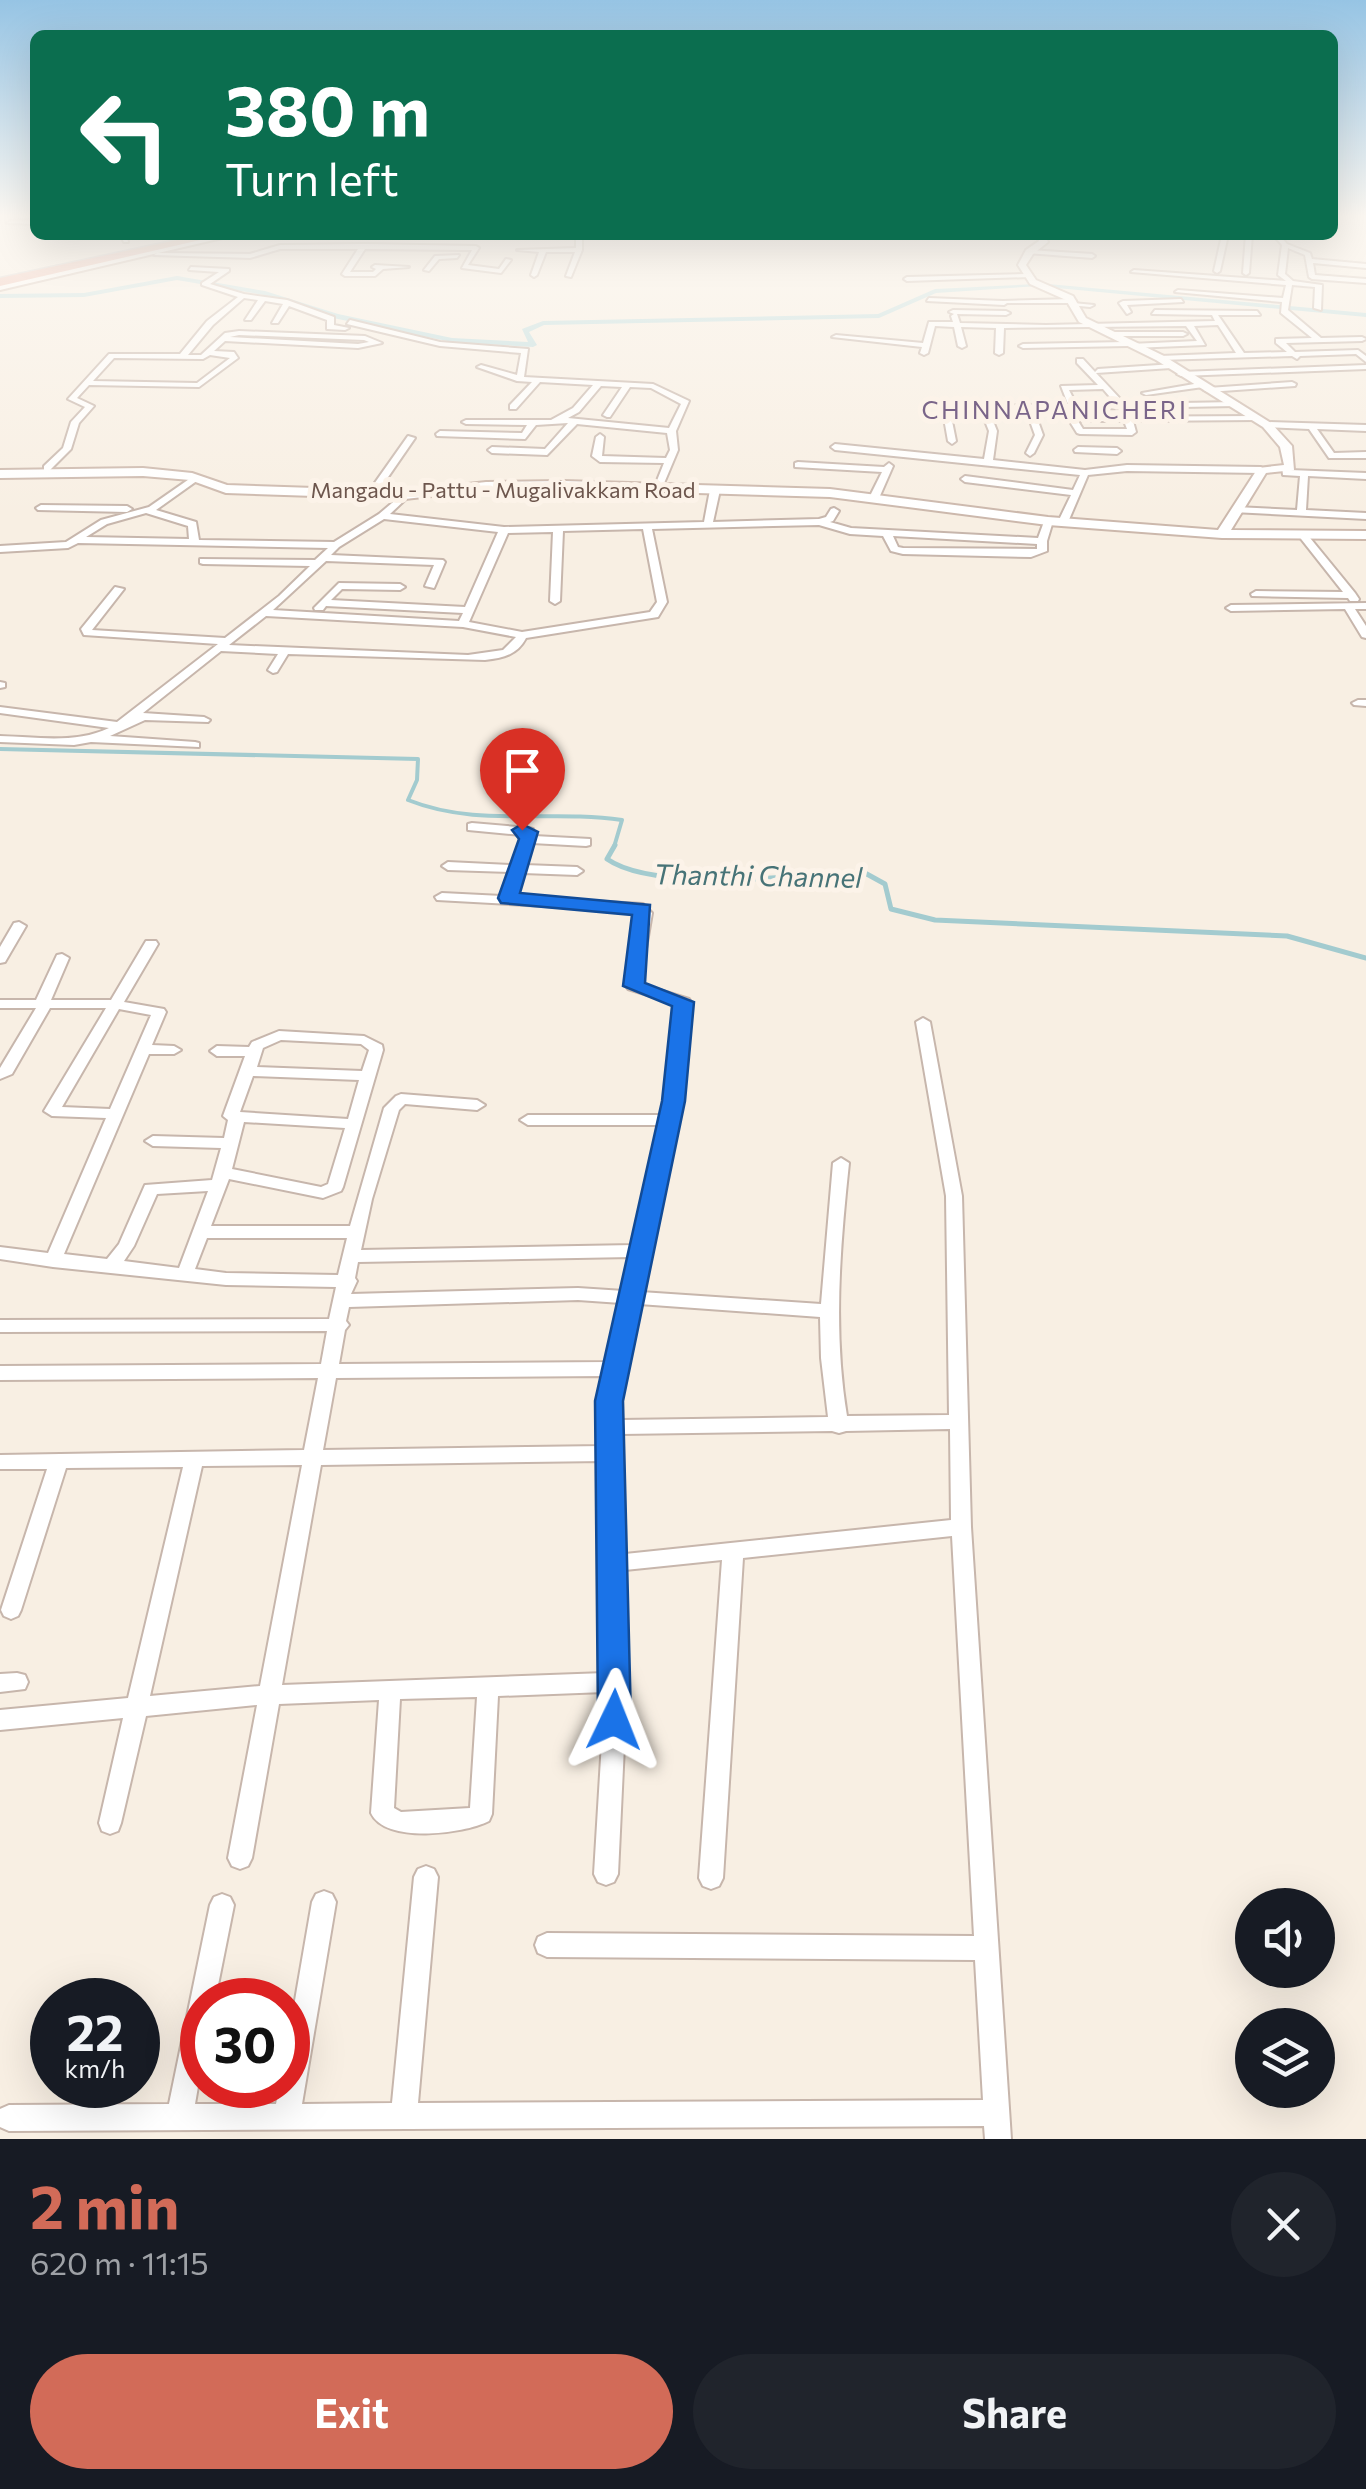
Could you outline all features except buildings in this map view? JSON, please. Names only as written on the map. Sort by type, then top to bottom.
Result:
[{"type":"street","points":[[182,357],[219,316]]},
{"type":"street","points":[[275,321],[278,316]]},
{"type":"street","points":[[298,331],[306,316]]},
{"type":"street","points":[[322,316],[331,319],[330,327],[350,328],[347,334]]},
{"type":"street","points":[[955,316],[962,346]]},
{"type":"street","points":[[1023,316],[1024,326]]},
{"type":"street","points":[[835,448],[1085,473],[1127,468],[1290,468],[1286,446],[1262,422],[1166,362],[1108,334],[1084,316]]},
{"type":"street","points":[[1128,316],[1129,322]]},
{"type":"street","points":[[1215,316],[1242,356]]},
{"type":"street","points":[[1290,316],[1318,340]]},
{"type":"street","points":[[350,322],[442,344],[525,351],[520,379]]},
{"type":"street","points":[[1023,346],[1202,343],[1188,323]]},
{"type":"street","points":[[836,337],[924,349],[929,325],[1220,323]]},
{"type":"street","points":[[999,353],[1000,324]]},
{"type":"street","points":[[1265,329],[1311,370]]},
{"type":"street","points":[[183,373],[224,339],[248,332],[378,343],[358,346],[224,339]]},
{"type":"street","points":[[1108,334],[1196,334]]},
{"type":"street","points":[[1279,341],[1364,338],[1358,352]]},
{"type":"street","points":[[1098,371],[1242,356],[1358,352]]},
{"type":"street","points":[[1182,374],[1311,370],[1366,364],[1358,352]]},
{"type":"street","points":[[50,471],[72,441],[75,422],[90,406],[72,400],[88,382],[112,356],[231,354],[234,358],[199,385],[88,382]]},
{"type":"street","points":[[1110,359],[1122,369]]},
{"type":"street","points":[[1080,361],[1123,406]]},
{"type":"street","points":[[482,367],[520,379],[661,388],[686,403],[669,440],[674,450],[658,488]]},
{"type":"street","points":[[513,407],[538,380]]},
{"type":"street","points":[[1146,393],[1292,384]]},
{"type":"street","points":[[606,415],[626,385]]},
{"type":"street","points":[[561,420],[597,386]]},
{"type":"street","points":[[1107,386],[1064,388],[1072,419],[1080,430],[1130,432],[1128,420],[1366,428]]},
{"type":"street","points":[[952,440],[944,410],[1236,404]]},
{"type":"street","points":[[984,408],[994,431],[988,462]]},
{"type":"street","points":[[1029,408],[1039,435],[1030,453]]},
{"type":"street","points":[[466,422],[561,420],[672,431]]},
{"type":"street","points":[[492,450],[548,452],[576,421]]},
{"type":"street","points":[[440,434],[525,436],[534,423]]},
{"type":"street","points":[[1310,426],[1332,456],[1366,456]]},
{"type":"street","points":[[600,437],[596,456],[600,458],[668,461]]},
{"type":"street","points":[[372,494],[411,438]]},
{"type":"street","points":[[1080,446],[1113,444],[1127,468]]},
{"type":"street","points":[[874,498],[885,470],[899,454]]},
{"type":"street","points":[[798,466],[885,470]]},
{"type":"street","points":[[1285,468],[1286,472],[1304,476],[1366,476]]},
{"type":"street","points":[[1222,534],[1261,470]]},
{"type":"street","name":"Mangadu - Pattu - Mugalivakkam Road","points":[[0,474],[143,472],[196,478],[226,489],[404,495],[486,486],[715,490],[874,498],[1048,521],[1222,534],[1366,535]]},
{"type":"street","points":[[1063,522],[1085,473]]},
{"type":"street","points":[[1301,513],[1304,476]]},
{"type":"street","points":[[0,549],[68,545],[112,519],[151,509],[196,478]]},
{"type":"street","points":[[965,479],[1076,493]]},
{"type":"street","points":[[708,523],[715,490]]},
{"type":"street","points":[[0,710],[119,726],[263,614],[336,545],[382,516],[404,495]]},
{"type":"street","points":[[40,508],[151,509]]},
{"type":"street","points":[[151,509],[153,516],[193,524],[194,541]]},
{"type":"street","points":[[382,516],[504,530],[820,522],[830,519],[834,510]]},
{"type":"street","points":[[1236,510],[1366,516]]},
{"type":"street","points":[[820,522],[839,530],[887,533],[897,550],[1031,554],[1042,551],[1048,521]]},
{"type":"street","points":[[263,614],[463,624],[522,635],[654,615],[662,602],[647,526]]},
{"type":"street","points":[[554,600],[558,528]]},
{"type":"street","points":[[463,624],[504,530]]},
{"type":"street","points":[[1303,535],[1357,604],[1366,634]]},
{"type":"street","points":[[75,540],[336,545]]},
{"type":"street","points":[[203,561],[440,562],[430,586]]},
{"type":"street","points":[[313,616],[340,586],[400,586]]},
{"type":"street","points":[[119,589],[86,629],[88,633],[285,650],[468,658],[508,653],[516,649],[522,635]]},
{"type":"street","points":[[1256,594],[1357,604]]},
{"type":"street","points":[[323,603],[469,610]]},
{"type":"street","points":[[1231,608],[1357,604]]},
{"type":"street","points":[[274,670],[285,650]]},
{"type":"street","points":[[90,739],[143,716],[204,720]]},
{"type":"street","points":[[0,739],[56,744],[90,739],[194,745]]},
{"type":"street","points":[[472,827],[529,832],[508,898]]},
{"type":"street","points":[[528,839],[586,842]]},
{"type":"street","points":[[448,866],[577,871]]},
{"type":"street","points":[[442,897],[508,898],[643,910],[634,986],[684,1002],[670,1120],[609,1401],[616,1682],[606,1874]]},
{"type":"street","points":[[0,959],[19,926]]},
{"type":"street","points":[[116,1114],[52,1111],[152,944]]},
{"type":"street","points":[[0,1074],[7,1070],[43,1005],[62,958]]},
{"type":"street","points":[[0,1004],[114,1004],[158,1009],[159,1016],[53,1261]]},
{"type":"street","points":[[9,2118],[404,2116],[996,2126],[961,1527],[954,1196],[923,1022]]},
{"type":"street","points":[[111,1266],[126,1246],[151,1188],[221,1179],[330,1191],[335,1187],[354,1124],[368,1076],[376,1050],[364,1040],[278,1035],[262,1040],[230,1107],[231,1116],[354,1124]]},
{"type":"street","points":[[144,1048],[174,1050]]},
{"type":"street","points":[[217,1051],[254,1052]]},
{"type":"street","points":[[246,1071],[368,1076]]},
{"type":"street","points":[[240,1858],[340,1325],[341,1301],[395,1102],[477,1104]]},
{"type":"street","points":[[185,1274],[221,1179],[237,1117]]},
{"type":"street","points":[[528,1120],[670,1120]]},
{"type":"street","points":[[153,1141],[231,1143]]},
{"type":"street","points":[[839,1426],[829,1374],[826,1311],[841,1163]]},
{"type":"street","points":[[201,1232],[358,1232]]},
{"type":"street","points":[[354,1256],[642,1251]]},
{"type":"street","points":[[0,1254],[226,1280],[348,1280]]},
{"type":"street","points":[[341,1301],[578,1294],[826,1311]]},
{"type":"street","points":[[0,1326],[340,1325]]},
{"type":"street","points":[[0,1373],[616,1369]]},
{"type":"street","points":[[610,1427],[959,1422]]},
{"type":"street","points":[[0,1462],[613,1453]]},
{"type":"street","points":[[110,1823],[194,1459]]},
{"type":"street","points":[[11,1610],[59,1461]]},
{"type":"street","points":[[615,1563],[961,1527]]},
{"type":"street","points":[[711,1878],[732,1551]]},
{"type":"street","points":[[0,1720],[268,1695],[616,1682]]},
{"type":"street","points":[[390,1690],[382,1813],[399,1822],[471,1820],[481,1814],[488,1686]]},
{"type":"street","points":[[404,2116],[426,1877]]},
{"type":"street","points":[[287,2117],[324,1902]]},
{"type":"street","points":[[208,1978],[222,1905]]},
{"type":"street","points":[[547,1945],[987,1948]]},
{"type":"street","points":[[179,2118],[181,2108]]},
{"type":"waterway","points":[[335,316],[452,340],[533,345],[525,331],[543,323],[879,316]]},
{"type":"waterway","name":"Thanthi Channel","points":[[0,749],[418,759],[417,780],[408,800],[487,816],[622,820],[614,846]]},
{"type":"waterway","name":"Thanthi Channel","points":[[614,846],[607,859],[659,876],[731,879],[865,873],[885,884],[891,909],[935,920],[1287,936],[1366,958]]},
{"type":"district","name":"CHINNAPANICHERI","points":[[1055,410]]},
{"type":"route","points":[[522,830],[529,832],[528,839],[508,898],[621,905],[643,910],[634,986],[684,1002],[674,1101],[609,1401],[615,1563],[614,1720]]}]
